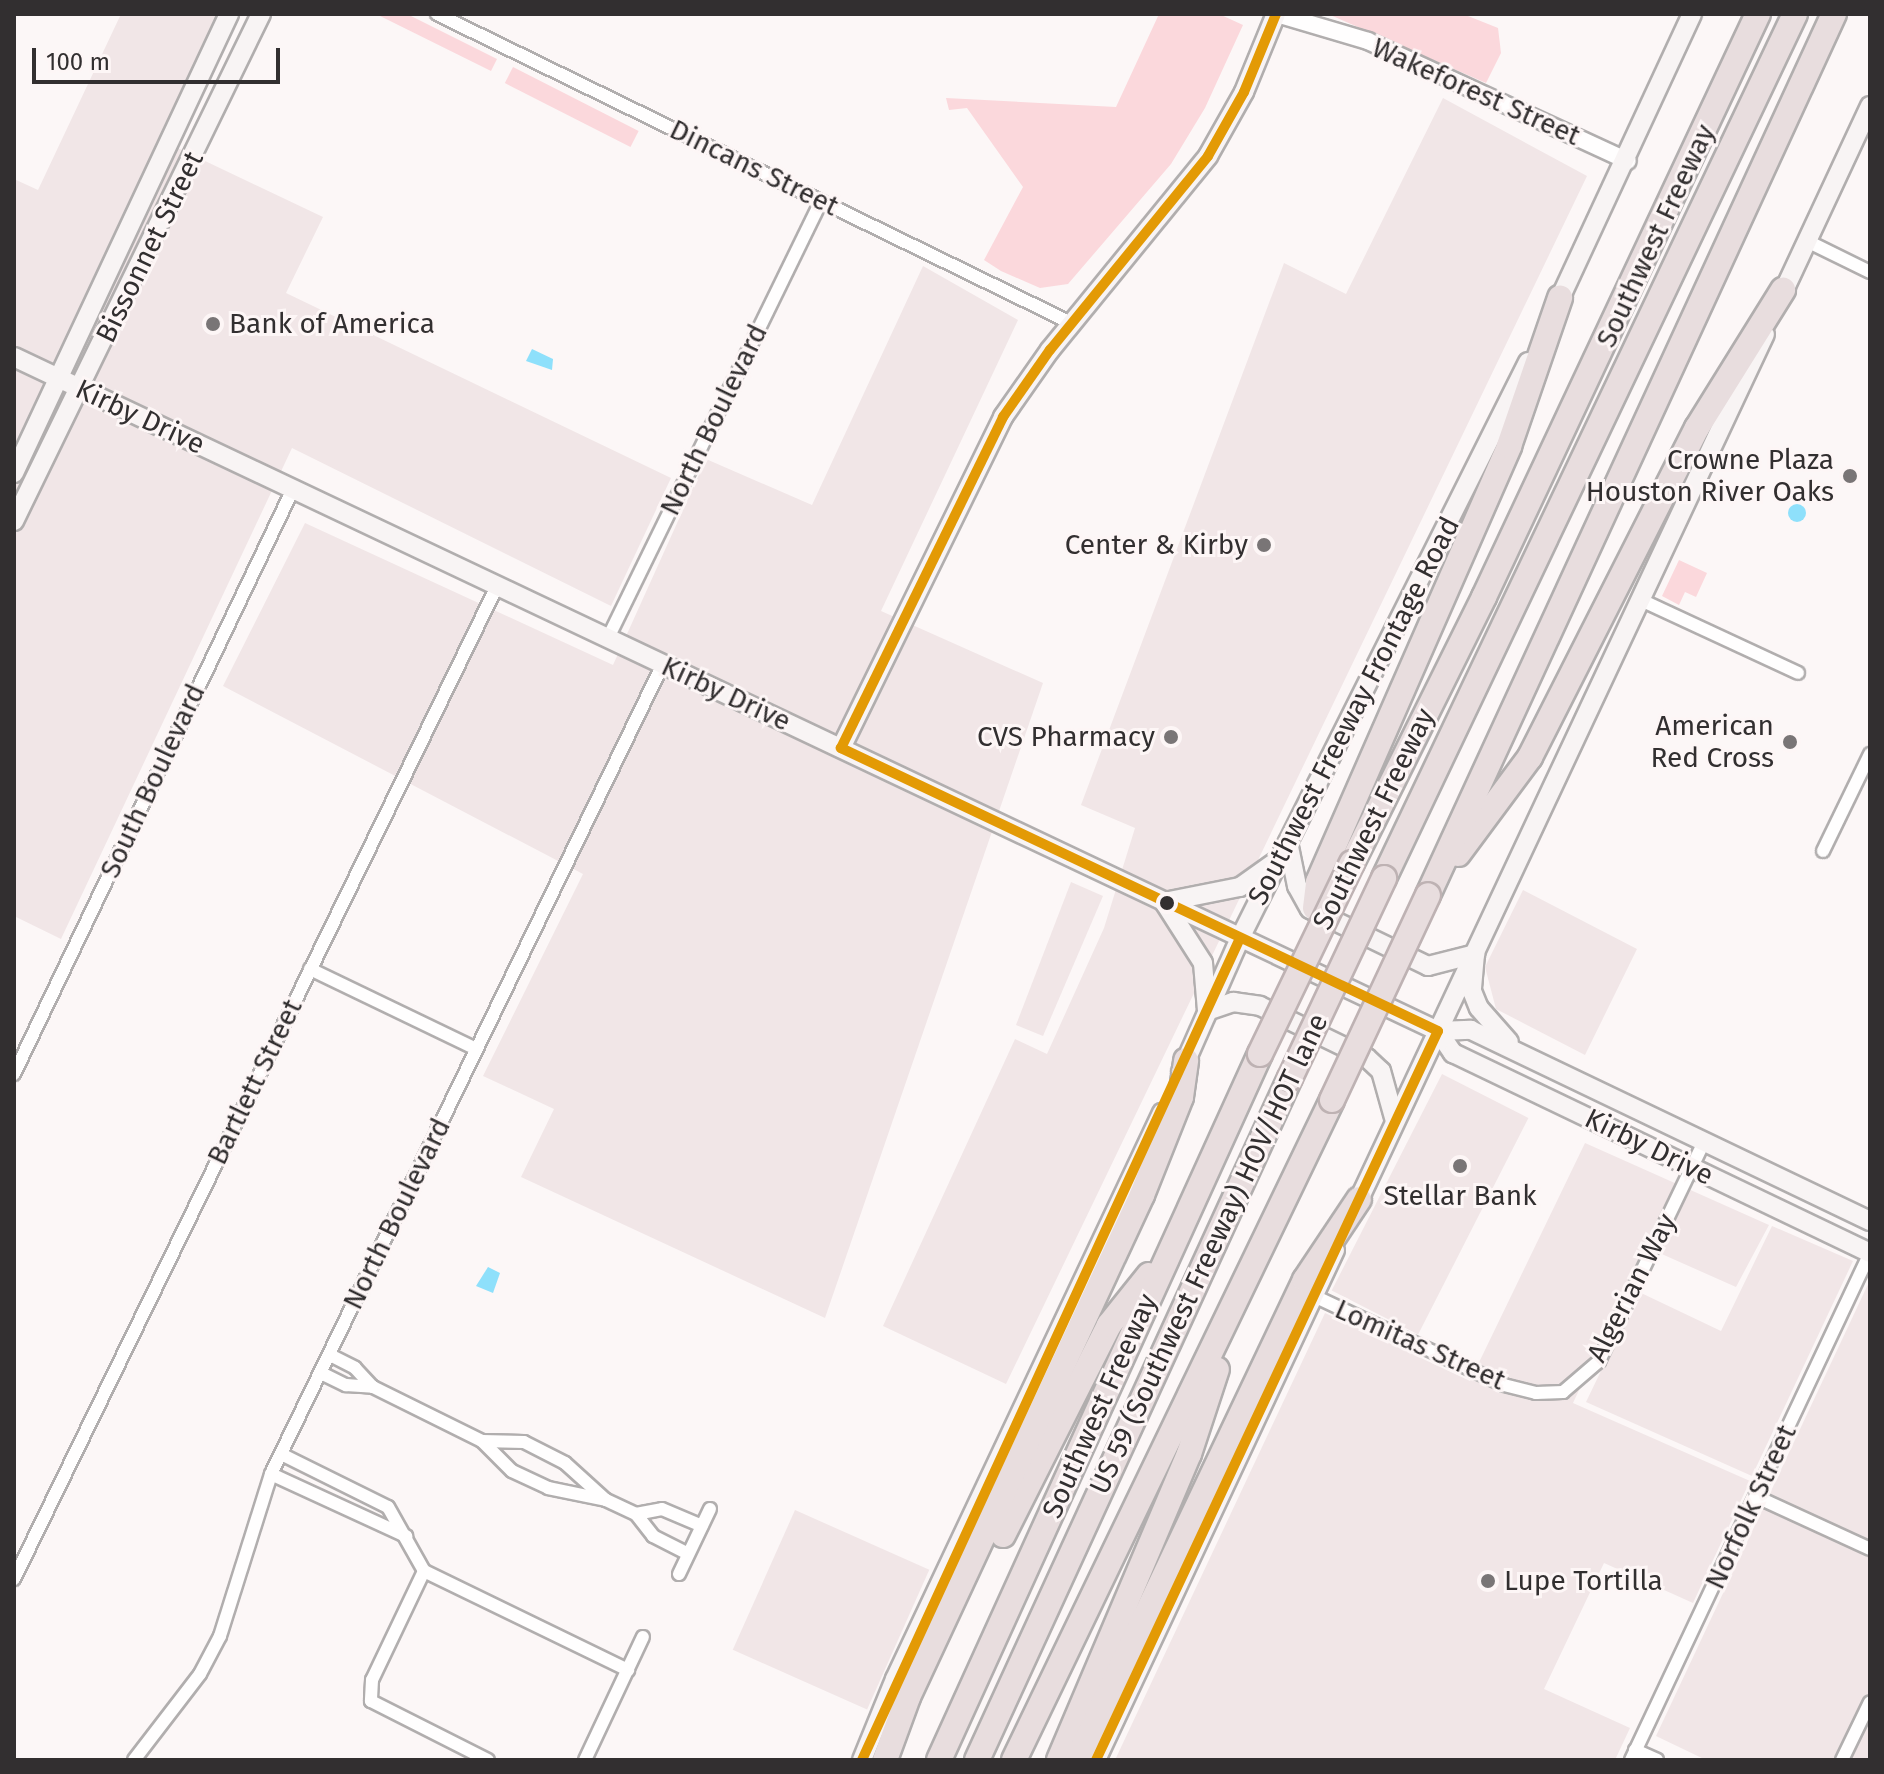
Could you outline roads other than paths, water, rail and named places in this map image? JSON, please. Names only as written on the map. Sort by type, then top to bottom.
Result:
[{"type":"highway","name":"Southwest Freeway","points":[[939,1760],[1312,945],[1341,858],[1484,597],[1758,14]]},
{"type":"highway","name":"US 59 (Southwest Freeway) HOV/HOT lane","points":[[977,1760],[1290,1078],[1795,14]]},
{"type":"highway","points":[[1014,1760],[1332,1100],[1834,14]]},
{"type":"highway","points":[[1428,895],[1530,757],[1697,428],[1783,290]]},
{"type":"highway","points":[[1341,858],[1509,446],[1560,298]]},
{"type":"highway","points":[[888,1760],[908,1697],[997,1512],[1142,1195],[1181,1097],[1186,1060]]},
{"type":"highway","points":[[1077,1760],[1145,1608],[1305,1280],[1359,1199]]},
{"type":"highway","points":[[888,1760],[1109,1325],[1173,1245]]},
{"type":"highway","points":[[1059,1760],[1189,1454],[1245,1282]]},
{"type":"main road","name":"Bissonnet Street","points":[[14,473],[229,14]]},
{"type":"main road","name":"Bissonnet Street","points":[[14,521],[261,14]]},
{"type":"main road","points":[[841,748],[1003,417],[1071,323],[1208,156],[1244,92],[1277,14]]},
{"type":"main road","name":"Southwest Freeway Frontage Road","points":[[862,1760],[1240,938],[1628,161],[1692,14]]},
{"type":"main road","points":[[1096,1760],[1870,106]]},
{"type":"main road","points":[[172,135],[197,147]]},
{"type":"main road","name":"Kirby Drive","points":[[14,357],[1438,1031],[1471,1030],[1870,1221]]},
{"type":"main road","points":[[1395,1121],[1381,1071],[1367,1058],[1260,1006],[1233,1002],[1207,1011],[1203,963],[1164,902],[1240,887],[1284,851],[1297,886],[1310,909],[1428,966],[1475,954]]},
{"type":"main road","points":[[1475,954],[1472,991],[1479,1008],[1527,1058]]},
{"type":"main road","name":"Kirby Drive","points":[[1438,1031],[1453,1053],[1870,1253]]},
{"type":"street","name":"Dincans Street","points":[[437,14],[1071,323]]},
{"type":"street","name":"Wakeforest Street","points":[[1277,14],[1368,41],[1628,161]]},
{"type":"street","name":"North Boulevard","points":[[608,638],[821,201]]},
{"type":"street","points":[[1807,241],[1870,272]]},
{"type":"street","name":"South Boulevard","points":[[14,1074],[293,489]]},
{"type":"street","name":"Bartlett Street","points":[[14,1579],[497,586]]},
{"type":"street","points":[[1641,600],[1798,673]]},
{"type":"street","name":"North Boulevard","points":[[134,1760],[193,1684],[220,1636],[271,1474],[663,664]]},
{"type":"street","points":[[1823,851],[1870,754]]},
{"type":"street","points":[[310,969],[476,1049]]},
{"type":"street","name":"Algerian Way","points":[[1573,1385],[1599,1361],[1704,1142]]},
{"type":"street","name":"Norfolk Street","points":[[1633,1755],[1870,1253]]},
{"type":"street","name":"Lomitas Street","points":[[1314,1296],[1504,1385],[1536,1393],[1563,1392],[1573,1385]]},
{"type":"street","points":[[330,1355],[355,1368],[373,1387],[482,1441],[512,1471],[536,1482],[606,1500],[636,1514],[653,1536],[688,1554]]},
{"type":"street","points":[[321,1373],[346,1385],[373,1387]]},
{"type":"street","points":[[482,1441],[524,1442],[565,1463],[606,1500]]},
{"type":"street","points":[[281,1454],[388,1507],[424,1571],[628,1670]]},
{"type":"street","points":[[271,1474],[406,1536]]},
{"type":"street","points":[[337,1506],[346,1485]]},
{"type":"street","points":[[1757,1497],[1870,1549]]},
{"type":"street","points":[[636,1514],[662,1509],[702,1526]]},
{"type":"street","points":[[679,1574],[710,1509]]},
{"type":"street","points":[[424,1571],[372,1680],[371,1701],[488,1760]]},
{"type":"street","points":[[585,1760],[643,1637]]},
{"type":"street","points":[[1842,1760],[1870,1702]]},
{"type":"street","points":[[1633,1755],[1657,1760]]},
{"type":"water","points":[[532,349],[553,359],[552,370],[526,361]]},
{"type":"water","points":[[1797,504],[1806,513],[1797,522],[1788,513]]},
{"type":"water","points":[[488,1267],[500,1273],[493,1293],[476,1286]]},
{"type":"place","name":"Bank of America","points":[[213,324]]},
{"type":"place","name":"Crowne Plaza Houston River Oaks","points":[[1850,476]]},
{"type":"place","name":"Center & Kirby","points":[[1264,545]]},
{"type":"place","name":"CVS Pharmacy","points":[[1171,737]]},
{"type":"place","name":"American Red Cross","points":[[1790,742]]},
{"type":"place","name":"Stellar Bank","points":[[1460,1166]]},
{"type":"place","name":"Lupe Tortilla","points":[[1488,1581]]}]
